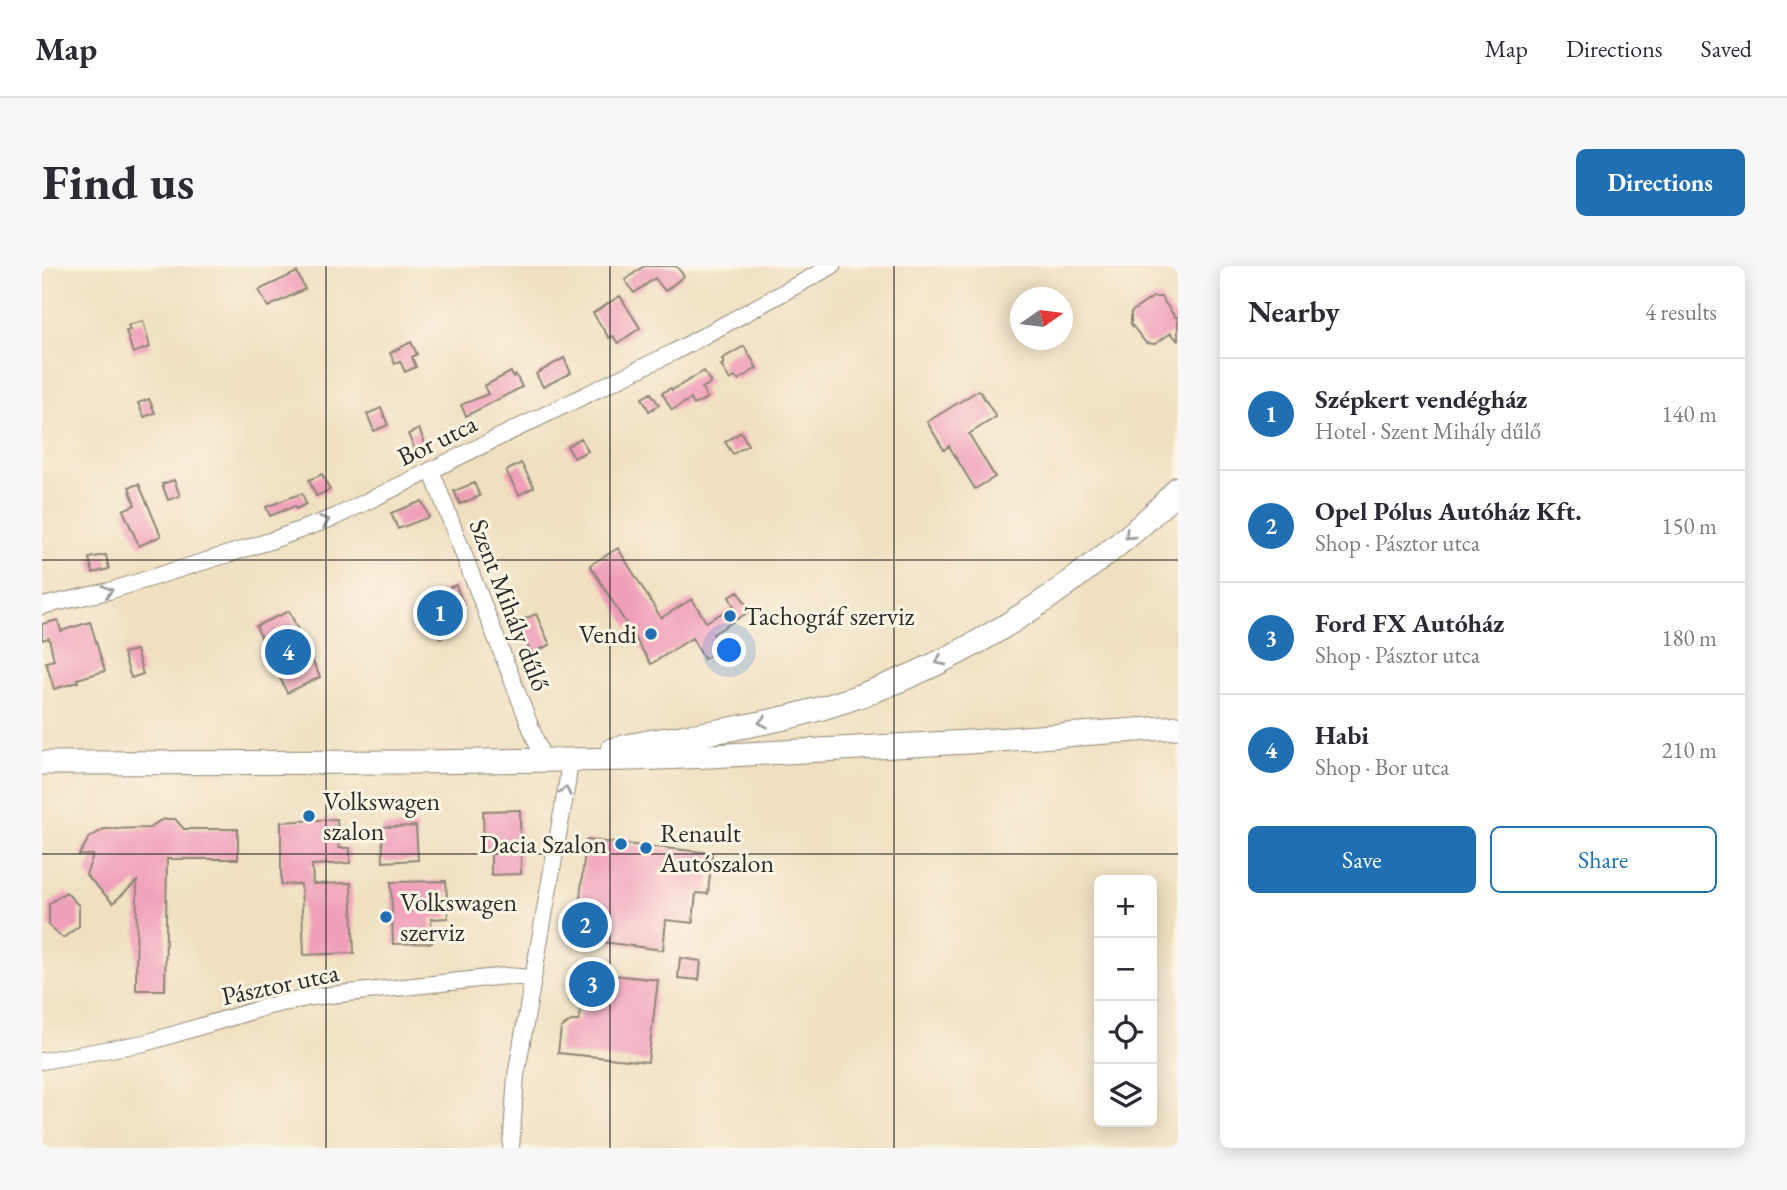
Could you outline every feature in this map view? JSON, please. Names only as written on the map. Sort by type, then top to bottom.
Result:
[{"type":"street","name":"Bor utca","points":[[42,606],[109,591],[270,541],[335,517],[674,352],[832,266]]},
{"type":"street","name":"Szent Mihály dűlő","points":[[431,470],[543,759]]},
{"type":"street","points":[[576,759],[632,744],[731,729],[791,716],[871,692],[912,675],[969,647],[1070,583],[1123,541],[1178,488]]},
{"type":"street","points":[[42,763],[418,762],[737,755],[1178,727]]},
{"type":"street","points":[[511,1148],[516,1076],[532,978],[559,823],[576,759]]},
{"type":"street","name":"Pásztor utca","points":[[42,1061],[145,1043],[270,1006],[312,997],[506,976],[532,978]]},
{"type":"building","points":[[644,266],[676,266],[684,276],[665,291],[655,278],[634,293],[625,280]]},
{"type":"building","points":[[297,272],[305,289],[268,307],[259,290]]},
{"type":"building","points":[[620,296],[640,328],[618,343],[613,336],[609,338],[593,313]]},
{"type":"building","points":[[1153,297],[1161,297],[1175,317],[1178,317],[1178,341],[1171,333],[1155,344],[1146,343],[1131,324],[1131,312]]},
{"type":"building","points":[[143,321],[150,347],[133,353],[126,331],[130,330],[128,325]]},
{"type":"building","points":[[411,342],[417,354],[412,357],[416,367],[405,372],[400,361],[395,364],[390,353]]},
{"type":"building","points":[[744,346],[757,368],[738,380],[735,377],[730,380],[721,365],[724,364],[722,359]]},
{"type":"building","points":[[564,358],[571,373],[543,387],[536,374]]},
{"type":"building","points":[[704,371],[711,383],[702,388],[707,398],[694,405],[691,399],[672,410],[662,393]]},
{"type":"building","points":[[511,372],[513,377],[516,375],[522,387],[466,416],[461,405],[488,394],[484,386]]},
{"type":"building","points":[[979,390],[996,417],[969,434],[995,477],[975,489],[949,446],[944,450],[927,422]]},
{"type":"building","points":[[651,393],[659,405],[649,411],[642,398]]},
{"type":"building","points":[[149,399],[155,413],[144,417],[138,403]]},
{"type":"building","points":[[381,408],[388,425],[374,431],[367,414]]},
{"type":"building","points":[[419,429],[426,445],[415,450],[408,434]]},
{"type":"building","points":[[741,432],[748,445],[733,454],[725,442]]},
{"type":"building","points":[[581,438],[588,451],[574,458],[567,446]]},
{"type":"building","points":[[521,463],[534,487],[519,495],[506,471]]},
{"type":"building","points":[[322,474],[330,490],[316,496],[309,480]]},
{"type":"building","points":[[174,480],[180,496],[168,500],[162,484]]},
{"type":"building","points":[[474,483],[480,496],[460,504],[454,491]]},
{"type":"building","points":[[139,484],[161,536],[139,546],[123,510],[135,505],[129,487]]},
{"type":"building","points":[[302,493],[306,504],[270,516],[266,507]]},
{"type":"building","points":[[422,501],[429,517],[398,529],[391,513]]},
{"type":"building","points":[[618,548],[661,618],[692,599],[706,622],[734,606],[729,597],[738,591],[750,611],[713,634],[721,649],[704,659],[692,638],[651,664],[590,565]]},
{"type":"building","points":[[106,555],[109,569],[93,573],[89,558]]},
{"type":"building","points":[[456,585],[464,607],[455,610],[458,619],[456,632],[441,638],[434,633],[423,615],[425,607],[422,598]]},
{"type":"building","points":[[289,611],[320,677],[287,693],[256,626]]},
{"type":"building","points":[[536,614],[550,645],[531,653],[517,622]]},
{"type":"building","points":[[58,620],[61,631],[90,622],[105,671],[54,689],[46,662],[54,660],[49,638],[42,640],[42,624]]},
{"type":"building","points":[[136,650],[143,674],[131,678],[123,653]]},
{"type":"building","points":[[520,810],[521,874],[491,875],[491,854],[484,854],[483,811]]},
{"type":"building","points":[[166,819],[175,819],[184,829],[238,829],[238,859],[167,859],[165,990],[136,990],[137,881],[113,903],[86,875],[93,855],[79,855],[89,838],[104,829],[150,828]]},
{"type":"building","points":[[337,819],[339,848],[350,848],[350,863],[312,865],[313,884],[351,883],[354,953],[304,955],[301,884],[281,885],[281,822]]},
{"type":"building","points":[[416,826],[418,860],[383,862],[382,827]]},
{"type":"building","points":[[586,840],[712,853],[708,894],[696,893],[693,923],[666,920],[663,950],[587,940],[590,908],[579,907]]},
{"type":"building","points":[[446,881],[448,918],[431,919],[432,943],[393,944],[391,882]]},
{"type":"building","points":[[66,892],[79,906],[79,926],[63,938],[49,926],[49,904]]},
{"type":"building","points":[[680,958],[701,961],[699,980],[678,978]]},
{"type":"building","points":[[596,973],[658,980],[648,1062],[558,1053],[561,1028],[571,1021],[579,1021],[586,980]]},
{"type":"place","name":"Szépkert vendégház","points":[[440,613]]},
{"type":"place","name":"Tachográf szerviz","points":[[730,616]]},
{"type":"place","name":"Vendi","points":[[651,634]]},
{"type":"place","name":"Habi","points":[[288,652]]},
{"type":"place","name":"Volkswagen szalon","points":[[309,816]]},
{"type":"place","name":"Dacia Szalon","points":[[621,844]]},
{"type":"place","name":"Renault Autószalon","points":[[646,848]]},
{"type":"place","name":"Volkswagen szerviz","points":[[386,917]]},
{"type":"place","name":"Opel Pólus Autóház Kft.","points":[[585,925]]},
{"type":"place","name":"Ford FX Autóház","points":[[592,984]]}]
